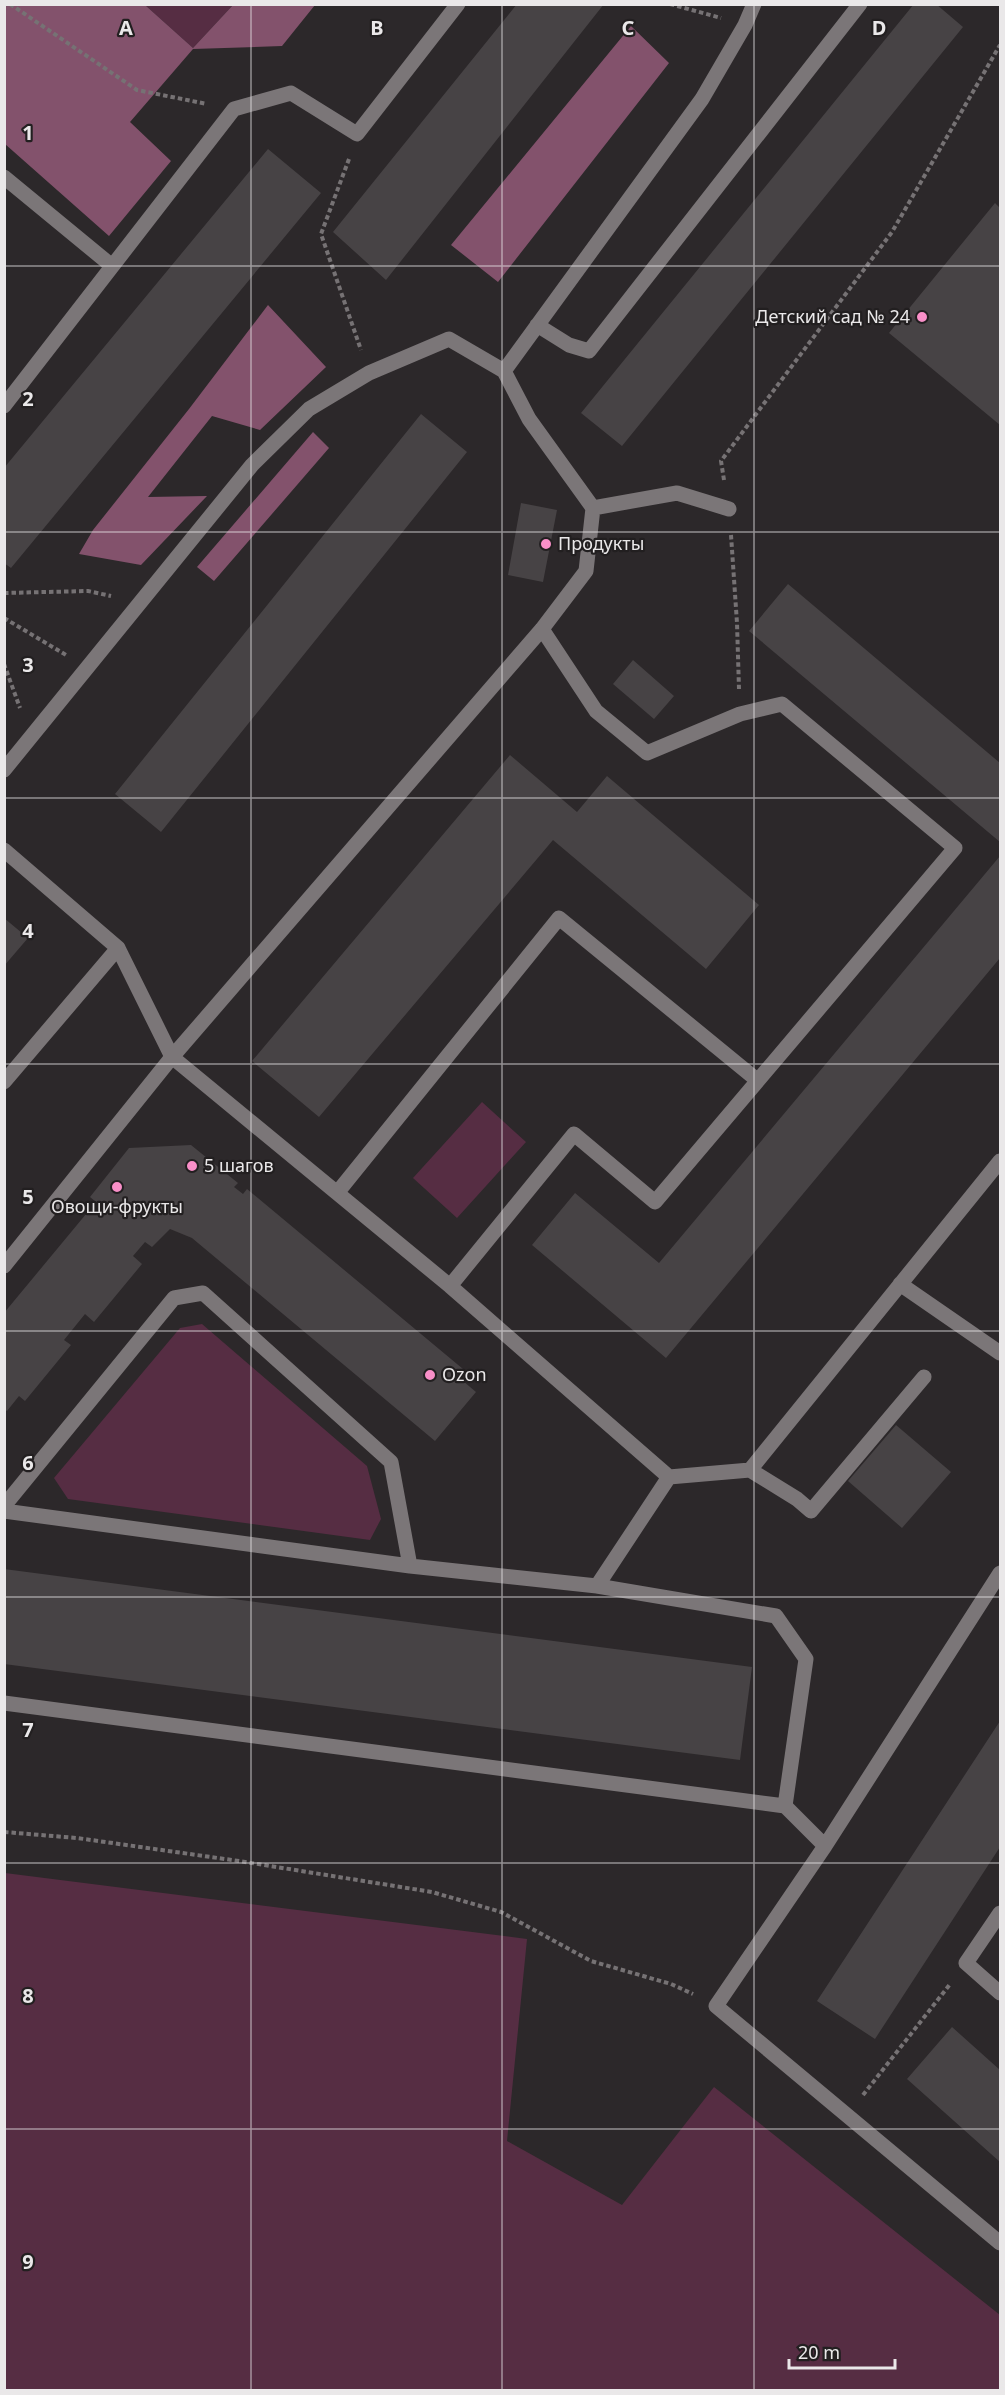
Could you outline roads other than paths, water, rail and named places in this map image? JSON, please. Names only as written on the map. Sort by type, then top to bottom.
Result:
[{"type":"lane","points":[[4,406],[234,109],[291,93],[357,135],[458,4]]},
{"type":"lane","points":[[504,371],[702,99],[745,25],[754,4]]},
{"type":"lane","points":[[537,325],[569,345],[589,351],[860,4]]},
{"type":"lane","points":[[4,177],[112,266]]},
{"type":"lane","points":[[4,770],[252,465],[309,409],[369,373],[449,339],[504,371],[529,418],[593,508],[586,571],[542,629],[172,1057],[4,1266]]},
{"type":"lane","points":[[593,508],[677,494],[729,509]]},
{"type":"lane","points":[[450,1286],[574,1134],[655,1202],[955,848],[782,704],[740,714],[647,753],[596,711],[542,629]]},
{"type":"lane","points":[[4,850],[118,948],[172,1057],[450,1286],[669,1477],[750,1470],[797,1499],[811,1511],[924,1377]]},
{"type":"lane","points":[[337,1193],[560,918],[758,1080]]},
{"type":"lane","points":[[4,1082],[118,948]]},
{"type":"lane","points":[[750,1470],[1000,1161]]},
{"type":"lane","points":[[900,1284],[1000,1353]]},
{"type":"lane","points":[[4,1506],[174,1298],[203,1293],[391,1462],[410,1566]]},
{"type":"lane","points":[[597,1586],[669,1477]]},
{"type":"lane","points":[[4,1511],[410,1566],[597,1586],[776,1616],[806,1659],[785,1806]]},
{"type":"lane","points":[[1000,1573],[825,1845],[716,2006],[1000,2243]]},
{"type":"lane","points":[[4,1703],[785,1806],[825,1845]]},
{"type":"lane","points":[[1000,1913],[966,1963],[1000,1992]]},
{"type":"place","name":"Детский сад № 24","points":[[922,317]]},
{"type":"place","name":"Продукты","points":[[546,544]]},
{"type":"place","name":"5 шагов","points":[[192,1166]]},
{"type":"place","name":"Овощи-фрукты","points":[[117,1187]]},
{"type":"place","name":"Ozon","points":[[430,1375]]}]
